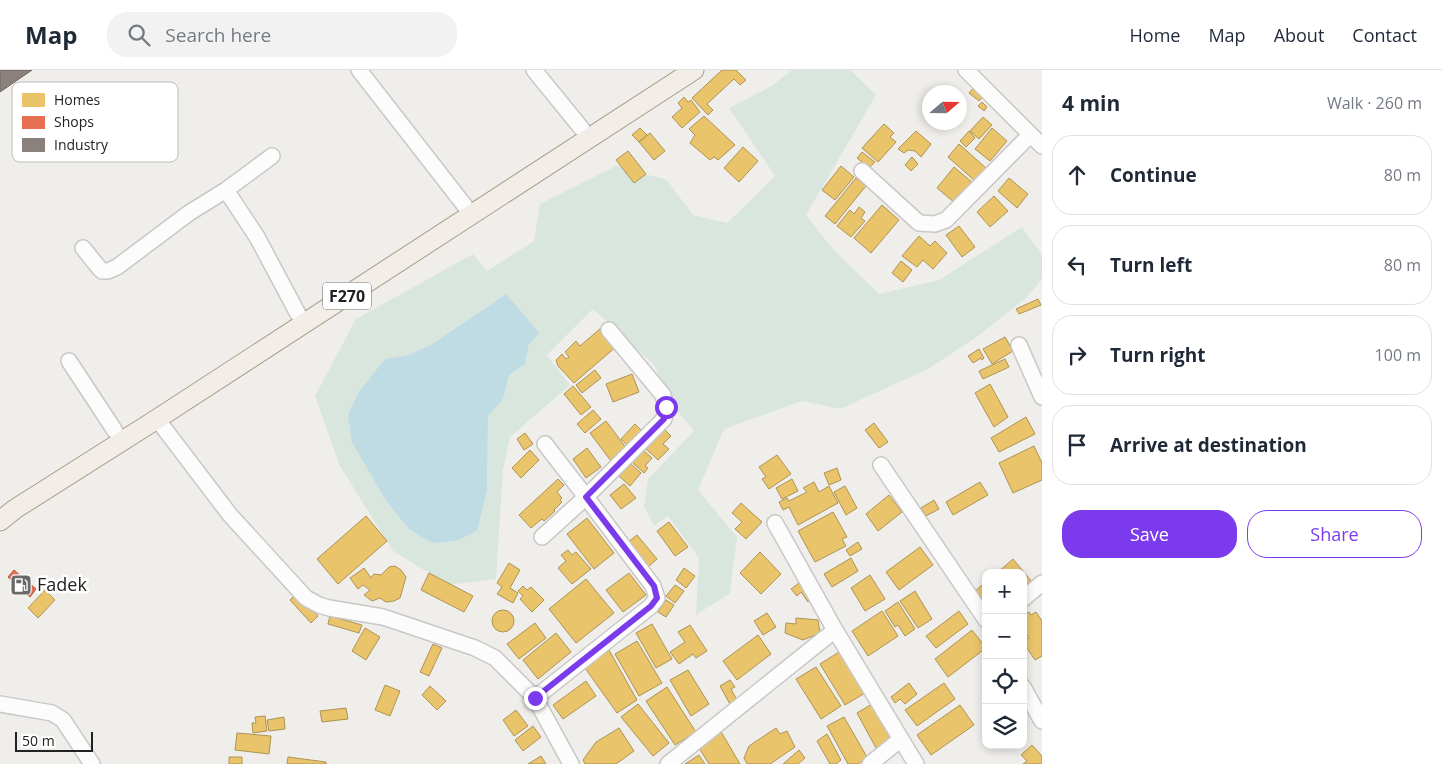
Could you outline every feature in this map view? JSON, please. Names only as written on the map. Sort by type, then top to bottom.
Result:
[{"type":"main road","name":"F270","points":[[0,505],[674,70]]},
{"type":"main road","name":"F270","points":[[0,521],[15,509],[157,419],[694,70]]},
{"type":"street","points":[[359,70],[465,206]]},
{"type":"street","points":[[534,70],[582,130]]},
{"type":"street","points":[[966,70],[1042,146]]},
{"type":"street","points":[[862,171],[919,222],[935,224],[946,220],[1030,135]]},
{"type":"street","points":[[84,248],[102,271],[111,270],[272,156]]},
{"type":"street","points":[[226,190],[257,237],[298,314]]},
{"type":"street","points":[[542,537],[586,497],[664,419],[666,407],[662,395],[609,330]]},
{"type":"street","points":[[1018,344],[1042,396]]},
{"type":"street","points":[[69,361],[116,431]]},
{"type":"street","points":[[157,419],[230,514],[306,598],[329,608],[383,617],[475,648],[495,658],[535,698],[571,764]]},
{"type":"street","points":[[535,698],[651,606],[657,598],[654,586],[545,444]]},
{"type":"street","points":[[881,466],[982,614]]},
{"type":"street","points":[[776,523],[835,630],[916,764]]},
{"type":"street","points":[[1027,596],[1042,583]]},
{"type":"street","points":[[668,764],[835,630]]},
{"type":"street","points":[[1027,694],[1042,721]]},
{"type":"street","points":[[0,704],[52,713],[64,720],[92,764]]},
{"type":"street","points":[[870,764],[901,739]]},
{"type":"shaded area","points":[[792,70],[850,70],[876,95],[806,215],[832,248],[879,294],[939,280],[1022,227],[1042,255],[1042,279],[1025,299],[975,338],[928,369],[840,409],[802,401],[724,429],[698,490],[737,537],[730,593],[696,615],[699,558],[668,516],[654,526],[644,506],[648,479],[694,431],[669,401],[655,366],[593,309],[547,355],[570,385],[510,437],[503,470],[496,579],[449,585],[393,551],[340,466],[315,396],[356,319],[473,254],[487,271],[534,241],[540,204],[616,166],[667,180],[693,215],[727,223],[775,176],[729,108],[770,87]],"holes":[[[506,294],[529,344],[525,364],[509,375],[503,399],[488,416],[487,491],[477,531],[457,541],[432,543],[385,359],[409,355],[434,343]]]},
{"type":"water","points":[[506,294],[539,333],[529,344],[525,364],[509,375],[503,399],[488,416],[487,491],[477,531],[457,541],[432,543],[409,529],[387,502],[352,442],[348,415],[359,392],[385,359],[409,355],[434,343]]},
{"type":"building: Homes","points":[[722,70],[736,70],[746,80],[740,85],[734,79],[707,104],[713,110],[708,115],[692,98]]},
{"type":"building: Homes","points":[[974,87],[984,95],[979,101],[969,93]]},
{"type":"building: Homes","points":[[684,97],[688,102],[691,100],[700,112],[682,128],[672,117],[682,108],[678,103]]},
{"type":"building: Homes","points":[[982,102],[987,107],[984,111],[978,106]]},
{"type":"building: Homes","points":[[704,116],[735,145],[718,160],[714,157],[710,160],[690,143],[695,135],[689,129]]},
{"type":"building: Homes","points":[[983,117],[992,125],[979,139],[970,131]]},
{"type":"building: Homes","points":[[884,124],[894,133],[890,137],[896,142],[878,162],[862,148]]},
{"type":"building: Homes","points":[[640,128],[647,135],[639,142],[632,135]]},
{"type":"building: Homes","points":[[992,128],[1007,141],[990,161],[975,149]]},
{"type":"building: Homes","points":[[916,131],[931,144],[921,157],[915,151],[908,150],[904,153],[898,149]]},
{"type":"building: Homes","points":[[969,131],[975,138],[966,147],[960,141]]},
{"type":"building: Homes","points":[[650,133],[665,151],[654,160],[639,142]]},
{"type":"building: Homes","points":[[959,144],[986,168],[975,181],[948,157]]},
{"type":"building: Homes","points":[[743,147],[758,161],[739,182],[724,168]]},
{"type":"building: Homes","points":[[628,151],[646,174],[634,183],[616,160]]},
{"type":"building: Homes","points":[[862,152],[875,162],[869,168],[857,158]]},
{"type":"building: Homes","points":[[912,157],[918,164],[911,171],[905,165]]},
{"type":"building: Homes","points":[[841,166],[854,177],[835,200],[822,190]]},
{"type":"building: Homes","points":[[954,167],[973,183],[955,203],[937,188]]},
{"type":"building: Homes","points":[[856,178],[866,186],[835,224],[825,216]]},
{"type":"building: Homes","points":[[1009,178],[1028,194],[1017,208],[998,191]]},
{"type":"building: Homes","points":[[994,196],[1008,211],[990,227],[977,212]]},
{"type":"building: Homes","points":[[882,205],[899,220],[871,253],[854,238]]},
{"type":"building: Homes","points":[[859,207],[865,212],[861,218],[865,221],[851,237],[837,226],[850,210],[854,214]]},
{"type":"building: Homes","points":[[959,226],[975,247],[962,257],[946,235]]},
{"type":"building: Homes","points":[[919,236],[930,246],[935,241],[947,253],[933,269],[923,260],[917,267],[902,256]]},
{"type":"building: Homes","points":[[901,261],[912,270],[903,282],[892,273]]},
{"type":"building: Homes","points":[[1038,299],[1041,305],[1019,314],[1016,309]]},
{"type":"building: Homes","points":[[601,328],[617,346],[574,383],[558,366],[556,360],[562,354],[566,359],[569,357],[565,352],[576,341],[580,346]]},
{"type":"building: Homes","points":[[1005,337],[1013,351],[992,364],[983,349]]},
{"type":"building: Homes","points":[[979,349],[984,358],[973,363],[968,356]]},
{"type":"building: Homes","points":[[1005,359],[1009,367],[983,379],[979,371]]},
{"type":"building: Homes","points":[[595,370],[601,378],[582,393],[576,385]]},
{"type":"building: Homes","points":[[632,374],[639,392],[613,402],[606,384]]},
{"type":"building: Homes","points":[[990,384],[1008,417],[994,427],[975,393]]},
{"type":"building: Homes","points":[[573,386],[591,407],[581,415],[564,394]]},
{"type":"building: Homes","points":[[593,410],[601,419],[585,433],[577,424]]},
{"type":"building: Homes","points":[[1026,417],[1035,434],[999,452],[991,438]]},
{"type":"building: Homes","points":[[606,421],[627,449],[611,461],[590,433]]},
{"type":"building: Homes","points":[[874,423],[888,442],[879,448],[865,430]]},
{"type":"building: Homes","points":[[635,424],[645,434],[630,448],[621,439]]},
{"type":"building: Homes","points":[[663,428],[671,436],[663,444],[669,449],[658,460],[645,448]]},
{"type":"building: Homes","points":[[525,433],[533,444],[524,450],[517,439]]},
{"type":"building: Homes","points":[[1034,446],[1042,463],[1042,480],[1013,493],[999,463]]},
{"type":"building: Homes","points":[[587,448],[601,467],[586,478],[573,459]]},
{"type":"building: Homes","points":[[530,450],[539,460],[521,478],[512,468]]},
{"type":"building: Homes","points":[[643,450],[652,458],[645,466],[648,468],[644,473],[632,462]]},
{"type":"building: Homes","points":[[777,455],[791,474],[769,489],[762,479],[766,477],[759,467]]},
{"type":"building: Homes","points":[[630,463],[641,473],[630,486],[619,476]]},
{"type":"building: Homes","points":[[837,468],[841,480],[829,485],[824,473]]},
{"type":"building: Homes","points":[[558,479],[564,485],[557,492],[562,498],[560,500],[562,502],[544,521],[542,519],[531,528],[519,515]]},
{"type":"building: Homes","points":[[792,479],[798,491],[782,499],[776,488]]},
{"type":"building: Homes","points":[[814,482],[819,492],[829,486],[838,503],[798,525],[789,507],[783,510],[779,502],[787,498],[789,501],[807,492],[803,488]]},
{"type":"building: Homes","points":[[980,482],[988,495],[953,515],[946,502]]},
{"type":"building: Homes","points":[[624,484],[636,498],[621,509],[610,495]]},
{"type":"building: Homes","points":[[845,486],[857,508],[846,515],[834,492]]},
{"type":"building: Homes","points":[[889,495],[902,512],[878,531],[866,514]]},
{"type":"building: Homes","points":[[934,500],[939,509],[926,516],[921,508]]},
{"type":"building: Homes","points":[[741,503],[762,522],[746,539],[735,529],[742,522],[732,513]]},
{"type":"building: Homes","points":[[833,512],[847,537],[842,539],[846,546],[815,562],[798,531]]},
{"type":"building: Homes","points":[[366,516],[387,541],[338,584],[317,559]]},
{"type":"building: Homes","points":[[587,518],[614,553],[594,569],[567,534]]},
{"type":"building: Homes","points":[[669,522],[688,547],[675,556],[657,531]]},
{"type":"building: Homes","points":[[637,535],[657,559],[647,568],[627,543]]},
{"type":"building: Homes","points":[[858,542],[862,549],[850,556],[846,550]]},
{"type":"building: Homes","points":[[920,547],[933,565],[899,590],[886,572]]},
{"type":"building: Homes","points":[[568,550],[572,555],[576,552],[591,569],[572,584],[558,568],[566,561],[561,555]]},
{"type":"building: Homes","points":[[760,552],[781,574],[761,594],[740,573]]},
{"type":"building: Homes","points":[[851,558],[858,571],[832,587],[824,574]]},
{"type":"building: Homes","points":[[1013,559],[1021,569],[1002,569]]},
{"type":"building: Homes","points":[[509,563],[520,570],[510,588],[518,593],[513,603],[497,594],[502,587],[497,583]]},
{"type":"building: Homes","points":[[395,566],[406,577],[400,598],[394,601],[386,602],[380,598],[372,601],[364,595],[370,590],[363,585],[358,589],[350,578],[364,568],[371,578],[374,574],[381,575],[389,567]]},
{"type":"building: Homes","points":[[684,568],[695,576],[686,588],[676,580]]},
{"type":"building: Homes","points":[[429,573],[473,596],[464,612],[421,590]]},
{"type":"building: Homes","points":[[629,573],[646,595],[623,612],[606,590]]},
{"type":"building: Homes","points":[[870,575],[885,599],[865,611],[851,588]]},
{"type":"building: Homes","points":[[1027,576],[1032,582],[1027,586]]},
{"type":"building: Homes","points":[[586,579],[614,613],[576,643],[549,609]]},
{"type":"building: Homes","points":[[803,580],[815,597],[808,602],[801,592],[797,596],[791,589]]},
{"type":"building: Homes","points":[[675,585],[684,591],[675,603],[666,596]]},
{"type":"building: Homes","points":[[982,585],[982,599],[975,591]]},
{"type":"building: Homes","points":[[523,586],[527,590],[531,587],[544,600],[532,612],[520,599],[523,596],[518,591]]},
{"type":"building: Homes","points":[[45,590],[55,600],[38,618],[28,608]]},
{"type":"building: Homes","points":[[915,591],[932,619],[918,628],[900,601]]},
{"type":"building: Homes","points":[[297,593],[318,616],[311,623],[290,600]]},
{"type":"building: Homes","points":[[666,600],[674,605],[666,617],[658,612]]},
{"type":"building: Homes","points":[[898,602],[915,629],[905,636],[898,625],[895,627],[885,611]]},
{"type":"building: Homes","points":[[503,610],[511,613],[514,621],[511,629],[503,632],[495,629],[492,621],[495,613]]},
{"type":"building: Homes","points":[[882,611],[898,636],[868,656],[852,631]]},
{"type":"building: Homes","points":[[959,611],[968,624],[936,648],[926,636]]},
{"type":"building: Homes","points":[[1029,612],[1031,615],[1036,612],[1042,621],[1042,656],[1035,660],[1027,648],[1027,639],[1029,638],[1027,635],[1027,613]]},
{"type":"building: Homes","points":[[767,613],[776,627],[763,635],[754,621]]},
{"type":"building: Homes","points":[[330,616],[362,625],[359,633],[328,624]]},
{"type":"building: Homes","points":[[796,618],[818,620],[820,633],[803,640],[785,633],[786,623],[796,624]]},
{"type":"building: Homes","points":[[535,623],[546,638],[519,659],[507,644]]},
{"type":"building: Homes","points":[[652,624],[672,659],[656,668],[636,633]]},
{"type":"building: Homes","points":[[690,625],[707,651],[696,658],[693,654],[679,664],[670,652],[685,642],[678,632]]},
{"type":"building: Homes","points":[[365,628],[380,637],[366,660],[352,651]]},
{"type":"building: Homes","points":[[972,630],[982,643],[982,651],[948,677],[935,659]]},
{"type":"building: Homes","points":[[556,633],[571,652],[538,679],[523,660]]},
{"type":"building: Homes","points":[[758,635],[771,654],[737,680],[723,661]]},
{"type":"building: Homes","points":[[637,641],[662,683],[639,696],[615,654]]},
{"type":"building: Homes","points":[[433,644],[442,648],[429,676],[420,672]]},
{"type":"building: Homes","points":[[609,650],[637,700],[617,713],[585,668]]},
{"type":"building: Homes","points":[[839,652],[865,693],[845,705],[820,664]]},
{"type":"building: Homes","points":[[816,667],[841,706],[821,719],[796,679]]},
{"type":"building: Homes","points":[[688,670],[709,704],[691,716],[670,680]]},
{"type":"building: Homes","points":[[730,680],[735,687],[731,689],[738,702],[731,706],[720,686]]},
{"type":"building: Homes","points":[[586,681],[596,696],[563,719],[553,705]]},
{"type":"building: Homes","points":[[909,683],[917,694],[905,704],[900,699],[895,703],[891,697]]},
{"type":"building: Homes","points":[[944,683],[955,699],[917,726],[905,710]]},
{"type":"building: Homes","points":[[385,685],[400,691],[390,716],[375,710]]},
{"type":"building: Homes","points":[[430,686],[446,701],[437,710],[422,695]]},
{"type":"building: Homes","points":[[667,687],[696,732],[675,745],[646,701]]},
{"type":"building: Homes","points":[[638,704],[669,743],[653,756],[621,717]]},
{"type":"building: Homes","points":[[872,704],[891,738],[876,748],[857,713]]},
{"type":"building: Homes","points":[[960,705],[974,725],[931,755],[917,735]]},
{"type":"building: Homes","points":[[346,708],[348,719],[322,722],[320,711]]},
{"type":"building: Homes","points":[[516,710],[528,726],[514,736],[503,720]]},
{"type":"building: Homes","points":[[265,716],[267,731],[253,733],[252,723],[256,723],[255,717]]},
{"type":"building: Homes","points":[[284,717],[285,729],[269,731],[267,720]]},
{"type":"building: Homes","points":[[844,717],[867,757],[858,764],[848,764],[827,726]]},
{"type":"building: Homes","points":[[533,726],[541,737],[523,751],[515,740]]},
{"type":"building: Homes","points":[[619,728],[634,751],[616,764],[585,764],[583,760],[596,742]]},
{"type":"building: Homes","points":[[776,728],[780,734],[787,731],[795,747],[770,764],[747,764],[744,758],[749,746]]},
{"type":"building: Homes","points":[[720,730],[740,764],[709,764],[699,748]]},
{"type":"building: Homes","points":[[237,733],[271,736],[269,754],[235,750]]},
{"type":"building: Homes","points":[[827,734],[841,760],[836,764],[830,764],[817,741]]},
{"type":"building: Homes","points":[[1032,745],[1042,756],[1042,764],[1023,764],[1027,761],[1021,755]]},
{"type":"building: Homes","points":[[799,750],[805,758],[798,764],[783,764]]},
{"type":"building: Homes","points":[[699,755],[705,764],[685,764]]},
{"type":"building: Homes","points":[[541,756],[546,764],[528,764]]},
{"type":"building: Homes","points":[[229,757],[242,757],[242,764],[229,764]]},
{"type":"building: Homes","points":[[288,757],[326,762],[326,764],[287,764]]},
{"type":"building: Shops","points":[[14,570],[36,589],[30,597],[8,577]]},
{"type":"building: Industry","points":[[0,70],[32,70],[12,82],[0,92]]},
{"type":"place","name":"Fadek","points":[[21,585]]},
{"type":"route","points":[[535,698],[651,606],[657,598],[654,586],[586,497],[664,419],[666,407]]}]
